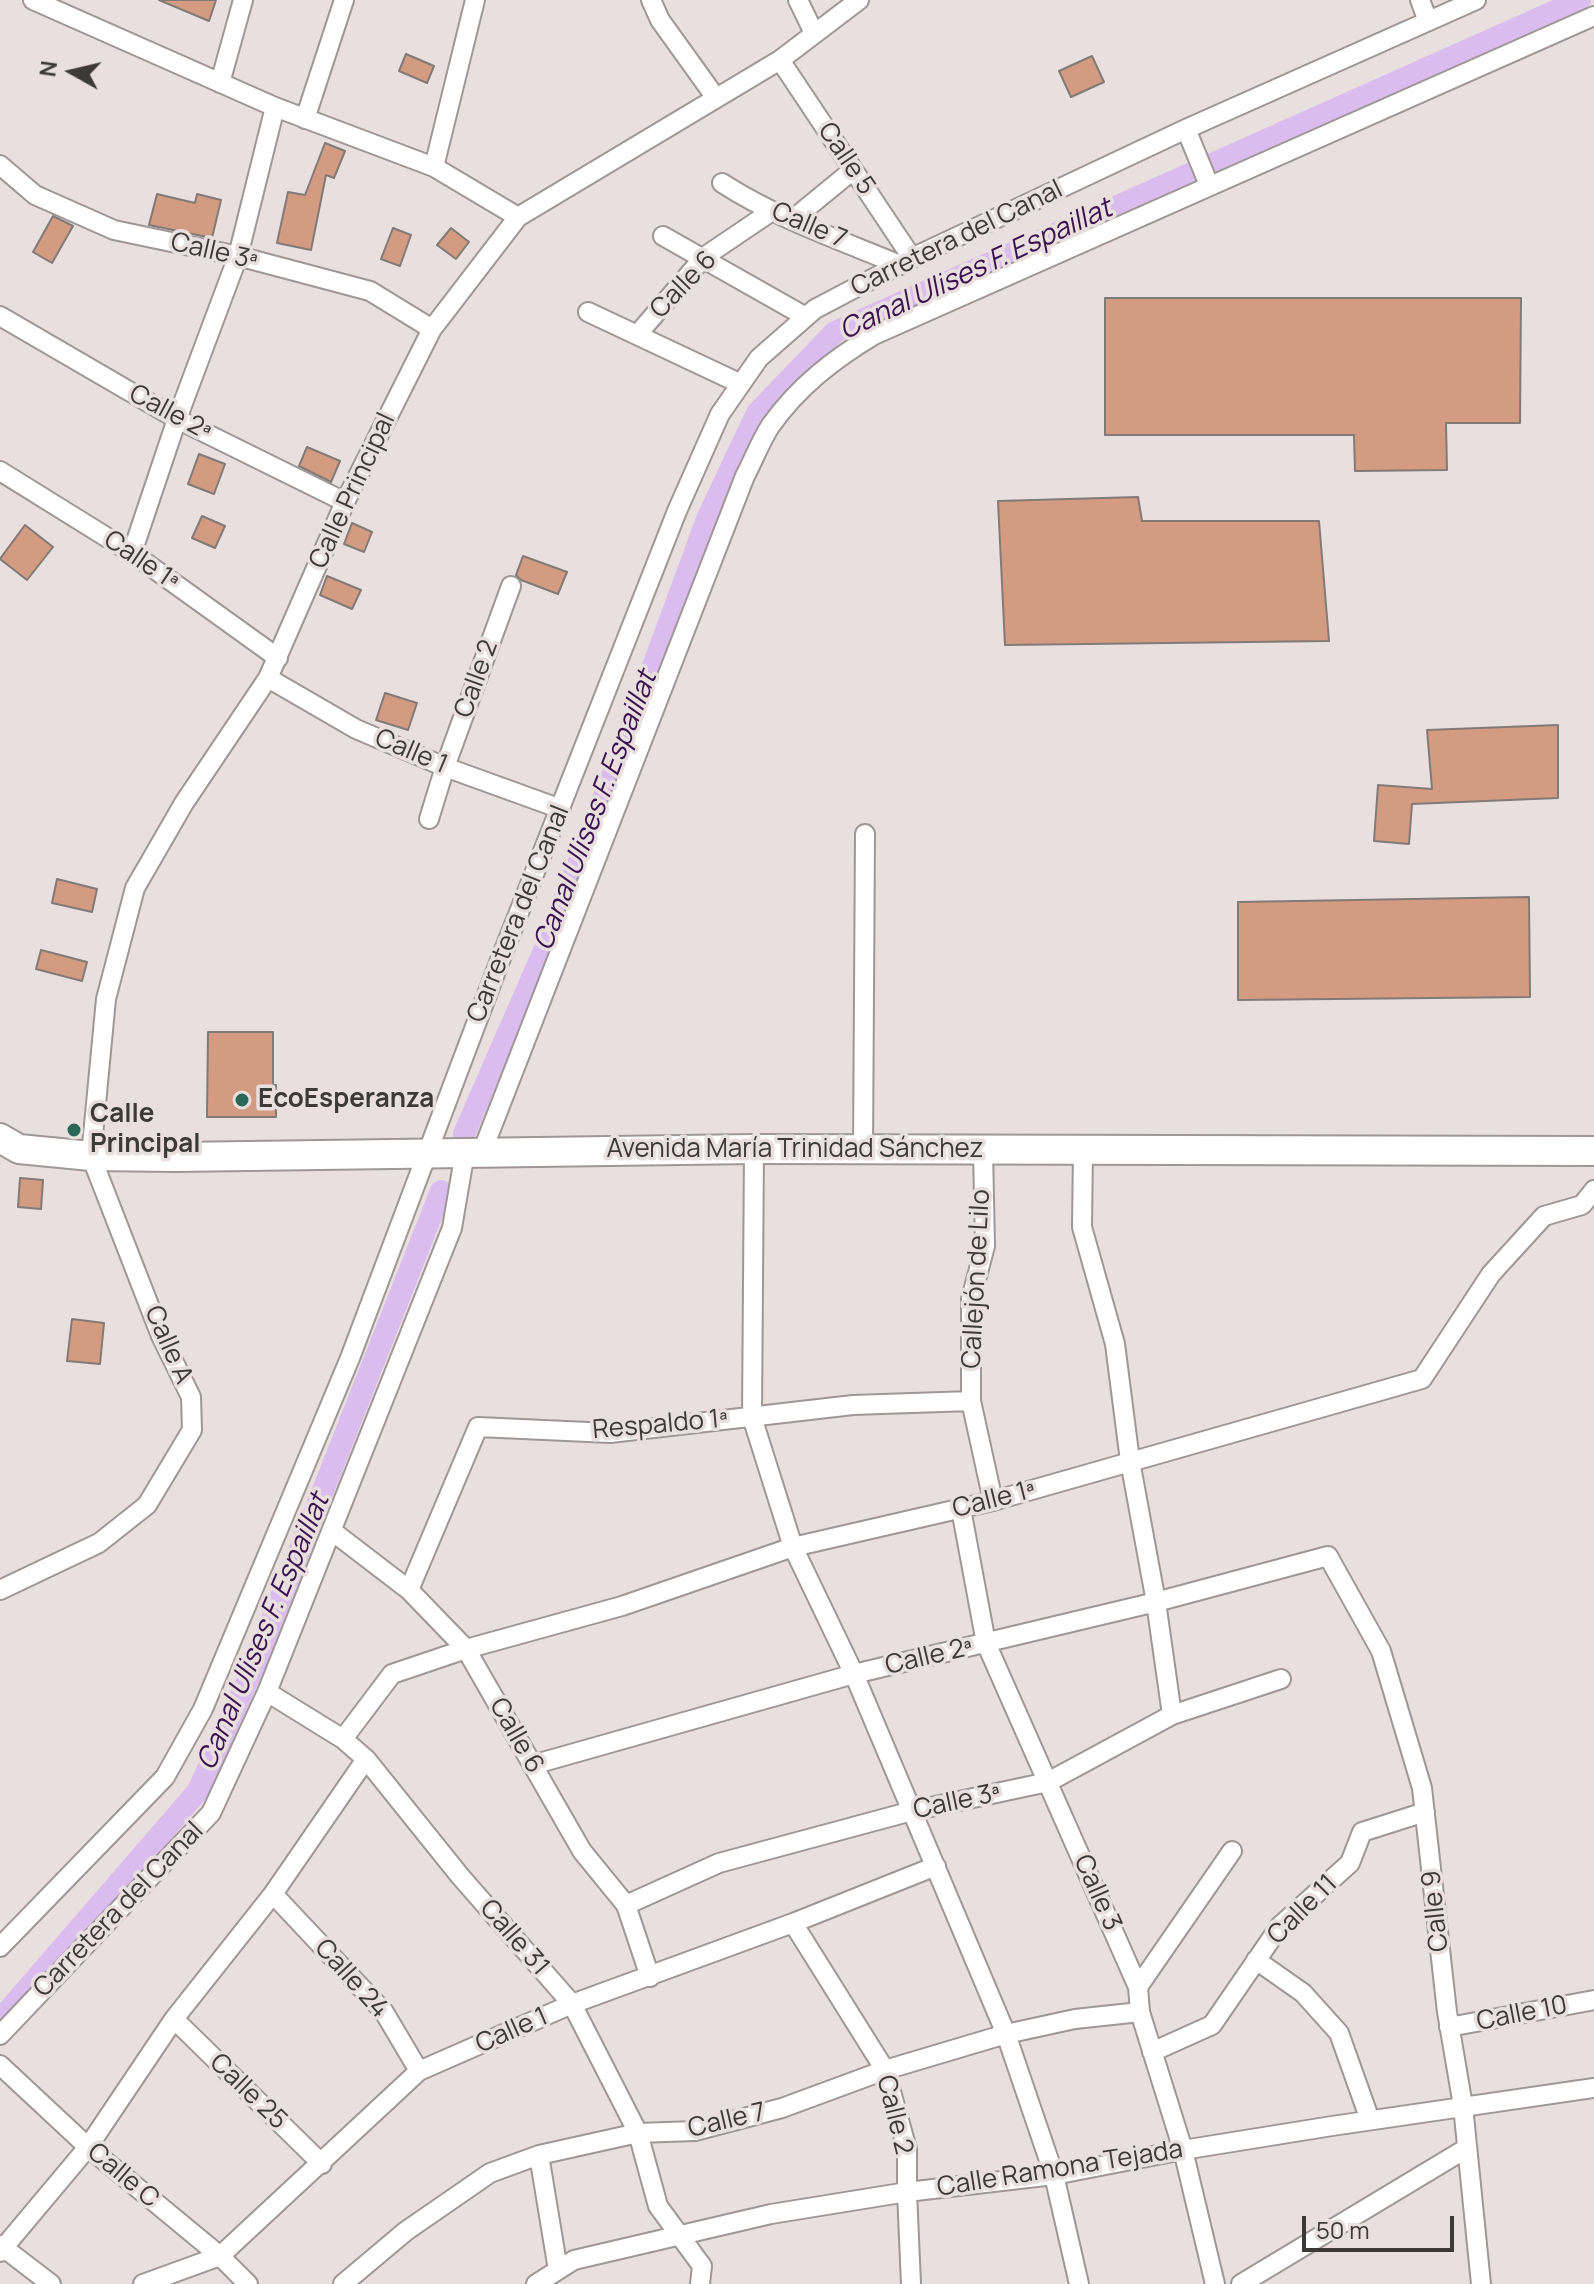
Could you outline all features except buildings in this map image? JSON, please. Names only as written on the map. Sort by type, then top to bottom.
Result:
[{"type":"main road","name":"Avenida María Trinidad Sánchez","points":[[6,1146],[91,1156],[754,1149],[1594,1151]]},
{"type":"street","points":[[33,0],[275,107],[434,167],[518,217]]},
{"type":"street","points":[[220,83],[243,0]]},
{"type":"street","points":[[305,119],[344,0]]},
{"type":"street","points":[[434,167],[475,0]]},
{"type":"street","points":[[651,0],[660,20],[716,98]]},
{"type":"street","points":[[798,0],[814,33]]},
{"type":"street","name":"Calle Principal","points":[[91,1156],[106,999],[135,888],[184,803],[268,678],[345,502],[432,329],[518,217],[780,60],[859,0]]},
{"type":"street","points":[[1420,0],[1428,21]]},
{"type":"street","name":"Carretera del Canal","points":[[0,1947],[165,1777],[203,1709],[350,1358],[425,1154],[677,511],[720,414],[759,358],[815,309],[906,261],[1186,129],[1476,0]]},
{"type":"street","name":"Carretera del Canal","points":[[0,2035],[211,1813],[267,1692],[332,1531],[452,1228],[474,1152],[745,476],[770,427],[803,386],[836,358],[874,335],[1207,180],[1594,16]]},
{"type":"street","name":"Calle 5","points":[[780,60],[853,170],[906,261]]},
{"type":"street","points":[[132,553],[177,419],[238,256],[275,107]]},
{"type":"street","points":[[1186,129],[1207,180]]},
{"type":"street","name":"Calle 3ª","points":[[0,165],[35,195],[114,230],[238,256],[370,291],[432,329]]},
{"type":"street","points":[[792,220],[853,170]]},
{"type":"street","name":"Calle 7","points":[[722,183],[792,220],[906,261]]},
{"type":"street","name":"Calle 6","points":[[637,335],[704,257],[772,211]]},
{"type":"street","points":[[663,236],[806,317]]},
{"type":"street","points":[[588,312],[741,384]]},
{"type":"street","name":"Calle 2ª","points":[[0,316],[177,419],[345,502]]},
{"type":"street","name":"Calle 1ª","points":[[0,471],[132,553],[278,658]]},
{"type":"street","name":"Calle 2","points":[[429,819],[511,586]]},
{"type":"street","name":"Calle 1","points":[[268,678],[356,729],[445,767],[561,809]]},
{"type":"street","points":[[863,1150],[865,834]]},
{"type":"street","points":[[754,1149],[752,1417],[793,1547],[854,1674],[1006,2034],[1054,2175],[1079,2284]]},
{"type":"street","name":"Callejón de Lilo","points":[[983,1150],[985,1246],[971,1299],[971,1401],[993,1501]]},
{"type":"street","points":[[1083,1150],[1082,1227],[1115,1344],[1130,1461],[1156,1602],[1172,1715]]},
{"type":"street","name":"Calle A","points":[[0,1590],[99,1543],[147,1505],[192,1430],[191,1397],[161,1336],[91,1156]]},
{"type":"street","name":"Calle 1ª","points":[[343,1739],[392,1674],[466,1649],[622,1606],[793,1547],[993,1501],[1422,1379],[1491,1274],[1544,1216],[1582,1205],[1594,1190]]},
{"type":"street","name":"Respaldo 1ª","points":[[409,1590],[478,1427],[610,1433],[853,1405],[971,1401]]},
{"type":"street","name":"Calle 3","points":[[961,1509],[986,1643],[1138,1987],[1140,2012],[1183,2150],[1215,2284]]},
{"type":"street","name":"Calle 6","points":[[332,1531],[409,1590],[466,1649],[582,1851],[626,1905],[650,1977]]},
{"type":"street","name":"Calle 2ª","points":[[532,1765],[854,1674],[1156,1602],[1328,1556]]},
{"type":"street","name":"Calle 9","points":[[1328,1556],[1381,1651],[1422,1788],[1449,2027],[1463,2106],[1481,2284]]},
{"type":"street","name":"Calle 3ª","points":[[626,1905],[719,1863],[912,1811],[1048,1782],[1172,1715],[1281,1679]]},
{"type":"street","name":"Calle 31","points":[[267,1692],[343,1739],[366,1759],[460,1876],[572,2004],[638,2133],[658,2206],[702,2266],[700,2284]]},
{"type":"street","points":[[51,2284],[1,2249],[88,2147],[174,2019],[273,1894],[366,1759]]},
{"type":"street","name":"Calle 11","points":[[1152,2052],[1212,2025],[1280,1926],[1350,1863],[1362,1832],[1425,1812]]},
{"type":"street","points":[[1138,1987],[1232,1851]]},
{"type":"street","name":"Calle 1","points":[[143,2284],[220,2256],[419,2071],[572,2004],[793,1923],[936,1866]]},
{"type":"street","name":"Calle 24","points":[[273,1894],[384,2012],[419,2071]]},
{"type":"street","name":"Calle 2","points":[[793,1923],[885,2070],[907,2149],[911,2284]]},
{"type":"street","points":[[1256,1960],[1303,1993],[1339,2033],[1370,2120]]},
{"type":"street","name":"Calle 10","points":[[1449,2027],[1594,2000]]},
{"type":"street","name":"Calle 7","points":[[343,2284],[406,2231],[490,2173],[539,2155],[638,2133],[695,2131],[782,2108],[885,2070],[1006,2034],[1075,2019],[1140,2012]]},
{"type":"street","name":"Calle 25","points":[[174,2019],[322,2164]]},
{"type":"street","name":"Calle C","points":[[0,2065],[88,2147],[220,2256],[248,2284]]},
{"type":"street","name":"Calle Ramona Tejada","points":[[536,2284],[574,2260],[771,2214],[907,2192],[1054,2175],[1183,2150],[1594,2088]]},
{"type":"street","points":[[1241,2284],[1467,2148]]},
{"type":"street","points":[[539,2155],[558,2270]]},
{"type":"waterway","name":"Canal Ulises F. Espaillat","points":[[464,1134],[546,946],[707,519],[757,413],[835,332],[1580,0]]},
{"type":"waterway","name":"Canal Ulises F. Espaillat","points":[[0,2020],[198,1791],[253,1668],[441,1191]]},
{"type":"place","name":"EcoEsperanza","points":[[242,1100]]},
{"type":"place","name":"Calle Principal","points":[[74,1130]]}]
